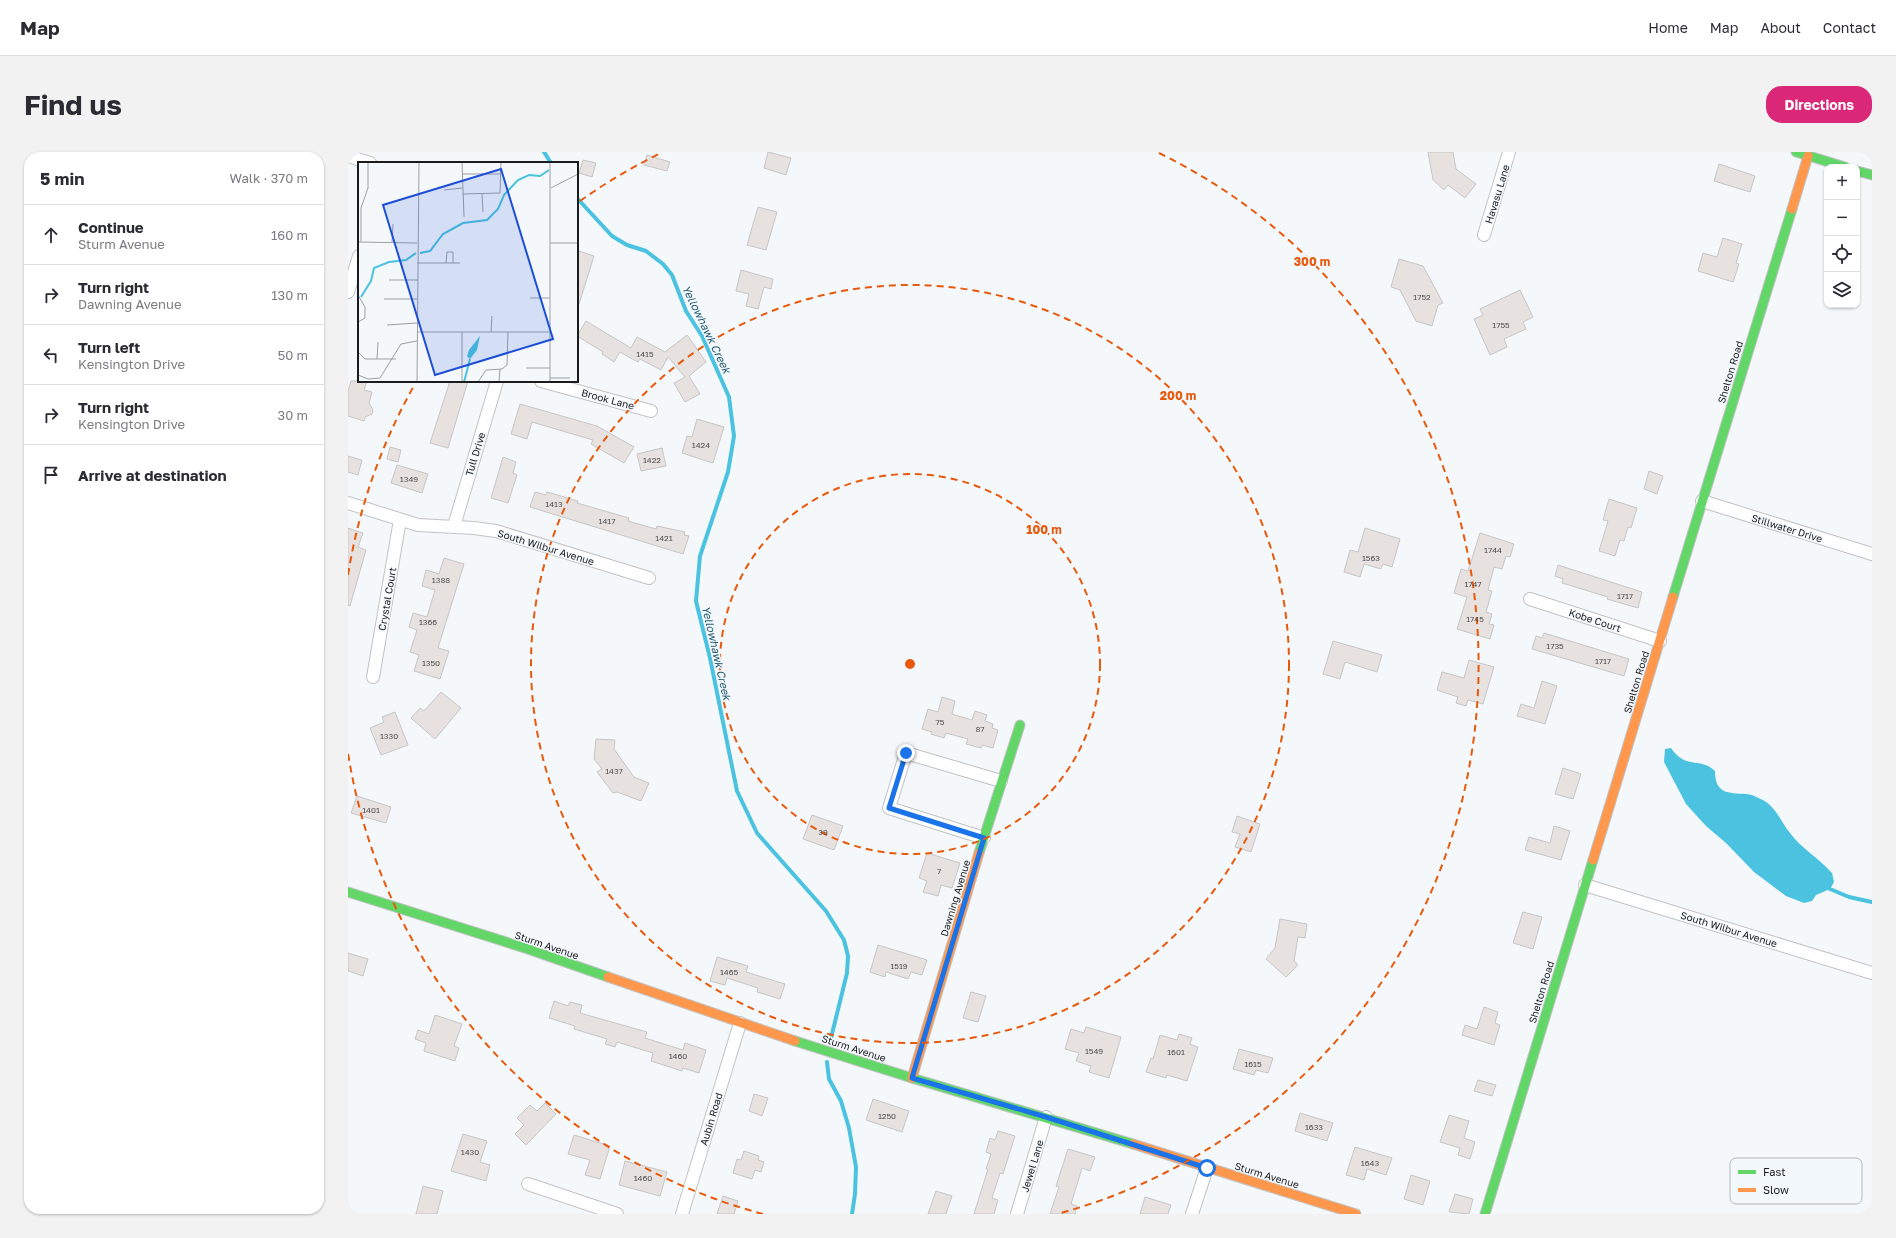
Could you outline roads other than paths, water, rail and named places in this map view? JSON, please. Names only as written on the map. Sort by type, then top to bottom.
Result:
[{"type":"street","name":"Havasu Lane","points":[[1484,235],[1510,152]]},
{"type":"street","points":[[1796,152],[1835,164]]},
{"type":"street","points":[[348,156],[367,162]]},
{"type":"street","name":"Shelton Road","points":[[1485,1214],[1808,156]]},
{"type":"street","points":[[1860,172],[1872,175]]},
{"type":"street","points":[[348,292],[358,259]]},
{"type":"street","name":"Tull Drive","points":[[454,526],[497,382]]},
{"type":"street","name":"Brook Lane","points":[[545,382],[651,411]]},
{"type":"street","name":"Stillwater Drive","points":[[1702,501],[1872,554]]},
{"type":"street","name":"South Wilbur Avenue","points":[[348,503],[400,520],[436,527],[454,526],[481,529],[521,538],[649,578]]},
{"type":"street","name":"Crystal Court","points":[[373,677],[400,520]]},
{"type":"street","name":"Kobe Court","points":[[1530,599],[1660,641]]},
{"type":"street","name":"Dawning Avenue","points":[[912,1078],[1001,781],[1020,725]]},
{"type":"street","points":[[984,838],[889,808],[906,753],[1001,781]]},
{"type":"street","name":"South Wilbur Avenue","points":[[1585,885],[1872,973]]},
{"type":"street","name":"Sturm Avenue","points":[[348,892],[528,949],[740,1023],[912,1078],[1046,1117],[1356,1214]]},
{"type":"street","name":"Aubin Road","points":[[682,1214],[740,1023]]},
{"type":"street","name":"Jewel Lane","points":[[1017,1214],[1046,1117]]},
{"type":"street","points":[[1192,1214],[1207,1168]]},
{"type":"street","points":[[528,1184],[617,1214]]},
{"type":"water","points":[[1671,748],[1682,759],[1710,767],[1715,771],[1717,784],[1724,791],[1750,795],[1768,803],[1795,839],[1832,873],[1834,882],[1830,889],[1816,895],[1812,901],[1804,903],[1786,896],[1754,872],[1726,843],[1706,826],[1686,804],[1664,762],[1665,749]]},
{"type":"waterway","name":"Yellowhawk Creek","points":[[544,152],[550,162]]},
{"type":"waterway","name":"Yellowhawk Creek","points":[[578,199],[612,236],[627,245],[646,251],[663,264],[672,275],[686,311],[702,336],[729,397],[734,436],[728,472],[700,556],[696,601],[710,658],[737,791],[757,833],[826,911],[844,940],[848,956],[847,973],[830,1042]]},
{"type":"waterway","points":[[1830,889],[1849,897],[1872,902]]},
{"type":"waterway","name":"Yellowhawk Creek","points":[[827,1062],[829,1079],[841,1101],[849,1128],[856,1167],[855,1194],[852,1214]]}]
